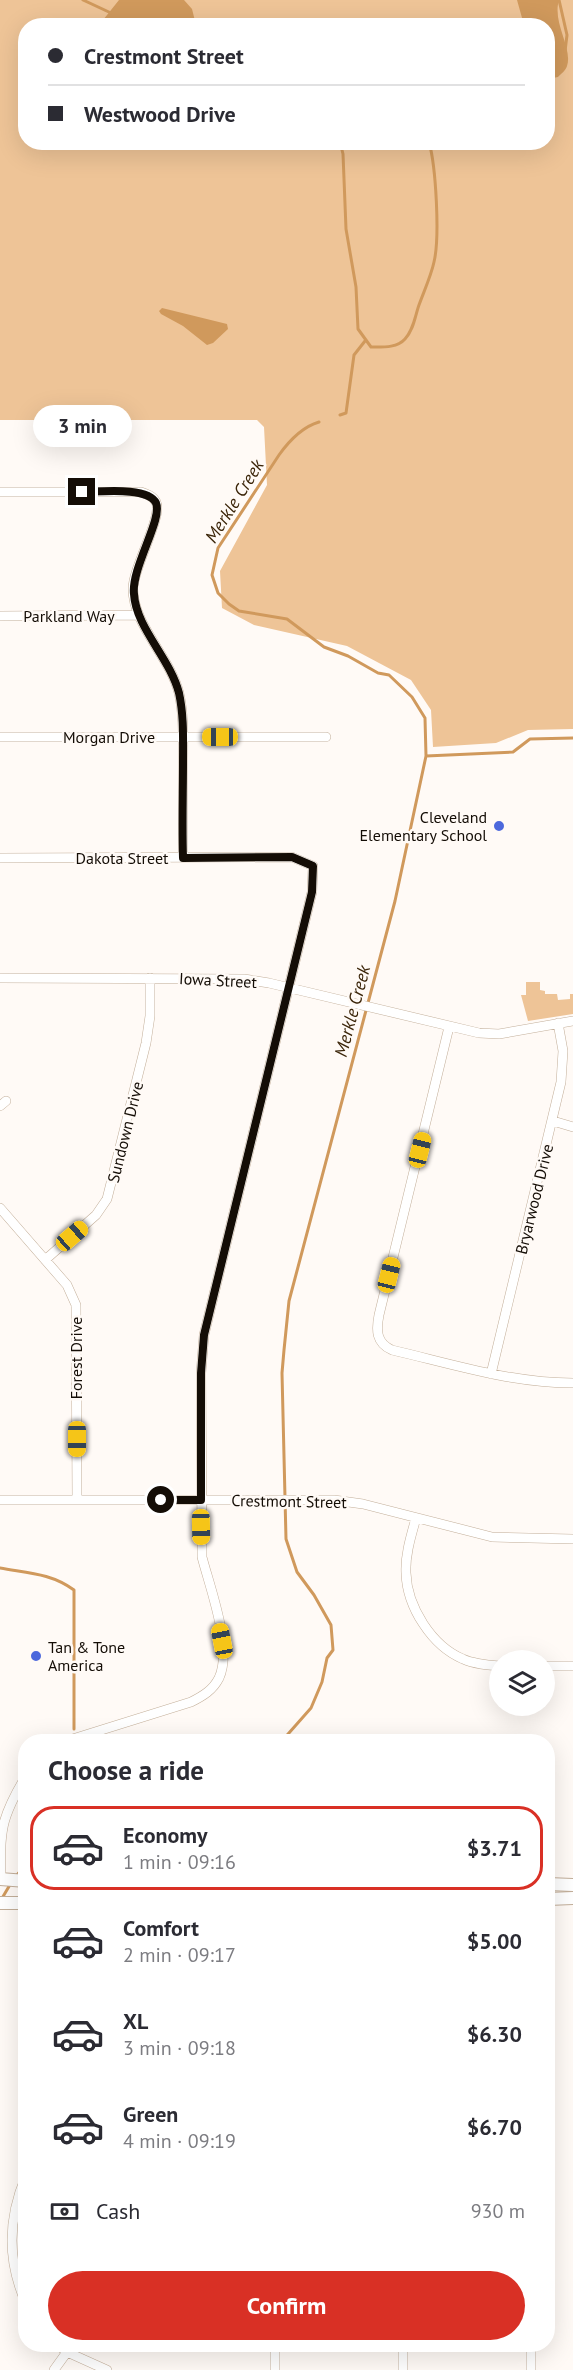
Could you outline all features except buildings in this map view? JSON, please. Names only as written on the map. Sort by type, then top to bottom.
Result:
[{"type":"main road","points":[[2,1880],[18,1881]]},
{"type":"main road","points":[[555,1884],[573,1885]]},
{"type":"main road","points":[[555,1899],[573,1898]]},
{"type":"main road","points":[[0,1903],[18,1903]]},
{"type":"street","points":[[0,492],[141,492],[151,496],[155,501],[156,519],[134,580],[134,601],[139,615],[175,682],[183,721],[183,858]]},
{"type":"street","name":"Parkland Way","points":[[0,616],[139,615]]},
{"type":"street","name":"Morgan Drive","points":[[0,737],[327,737]]},
{"type":"street","name":"Dakota Street","points":[[0,858],[292,857],[313,866],[312,892],[287,988]]},
{"type":"street","name":"Iowa Street","points":[[0,978],[244,979],[479,1033],[499,1034],[573,1021]]},
{"type":"street","name":"Sundown Drive","points":[[45,1260],[96,1215],[107,1199],[146,1043],[150,1016],[150,978]]},
{"type":"street","points":[[89,1734],[191,1702],[208,1692],[219,1677],[222,1663],[222,1641],[202,1557],[201,1373],[204,1335],[287,988]]},
{"type":"street","name":"Bryarwood Drive","points":[[491,1374],[553,1121],[564,1066],[558,1023]]},
{"type":"street","points":[[449,1027],[379,1315],[377,1333],[383,1345],[392,1350],[524,1381],[573,1383]]},
{"type":"street","points":[[553,1121],[573,1126]]},
{"type":"street","name":"Forest Drive","points":[[0,1208],[67,1285],[76,1305],[77,1500]]},
{"type":"street","name":"Crestmont Street","points":[[0,1500],[296,1499],[352,1502],[502,1538],[573,1539]]},
{"type":"street","points":[[416,1518],[407,1555],[406,1573],[410,1597],[417,1614],[436,1640],[453,1654],[471,1662],[489,1664]]},
{"type":"street","points":[[555,1665],[573,1666]]},
{"type":"street","points":[[2,1880],[2,1826],[11,1800],[18,1789]]},
{"type":"street","points":[[18,2200],[11,2238],[13,2264],[18,2279]]},
{"type":"street","points":[[54,2370],[68,2352],[107,2370]]},
{"type":"street","points":[[275,2352],[275,2370]]},
{"type":"street","points":[[403,2352],[403,2370]]},
{"type":"street","points":[[531,2352],[531,2370]]},
{"type":"shaded area","points":[[0,0],[573,0],[573,729],[528,730],[496,743],[433,747],[431,710],[411,680],[347,646],[254,625],[222,608],[220,571],[267,485],[264,427],[257,420],[0,420]]},
{"type":"shaded area","points":[[119,0],[184,0],[192,9],[194,18],[105,18]]},
{"type":"shaded area","points":[[517,0],[559,0],[558,17],[568,59],[566,67],[558,77],[555,78],[555,18],[522,18]]},
{"type":"shaded area","points":[[162,308],[227,324],[228,329],[213,343],[207,345],[183,326],[161,314],[159,311]]},
{"type":"shaded area","points":[[526,982],[540,982],[540,990],[545,991],[545,994],[557,994],[558,1000],[570,999],[570,994],[573,994],[573,1014],[528,1021],[521,995],[526,995]]},
{"type":"waterway","points":[[83,0],[111,13]]},
{"type":"waterway","name":"Merkle Creek","points":[[559,0],[567,35],[565,51]]},
{"type":"waterway","name":"Merkle Creek","points":[[342,150],[346,229],[356,287],[358,329],[371,347],[398,344],[408,335],[433,267],[437,220],[434,168],[430,150]]},
{"type":"waterway","name":"Merkle Creek","points":[[340,415],[346,413],[354,355],[365,341]]},
{"type":"waterway","name":"Merkle Creek","points":[[288,1734],[311,1708],[322,1682],[327,1658],[333,1650],[331,1625],[314,1595],[297,1572],[286,1539],[282,1373],[289,1301],[395,901],[426,756],[425,718],[412,697],[389,675],[378,673],[348,656],[324,647],[287,619],[239,611],[218,593],[212,575],[218,548],[279,455],[296,435],[319,422]]},
{"type":"waterway","points":[[426,756],[513,752],[530,739],[573,738]]},
{"type":"waterway","points":[[0,1568],[48,1577],[74,1590],[74,1729]]},
{"type":"waterway","name":"Merkle Creek","points":[[15,1877],[18,1874]]},
{"type":"waterway","name":"Merkle Creek","points":[[1,1900],[11,1883]]},
{"type":"place","name":"Cleveland Elementary School","points":[[499,826]]},
{"type":"place","name":"Tan & Tone America","points":[[36,1656]]},
{"type":"route","points":[[82,492],[141,492],[151,496],[157,505],[156,519],[138,564],[133,588],[134,601],[139,615],[171,671],[179,694],[183,721],[183,858],[292,857],[313,866],[312,892],[204,1335],[201,1373],[201,1500],[161,1500]]}]
